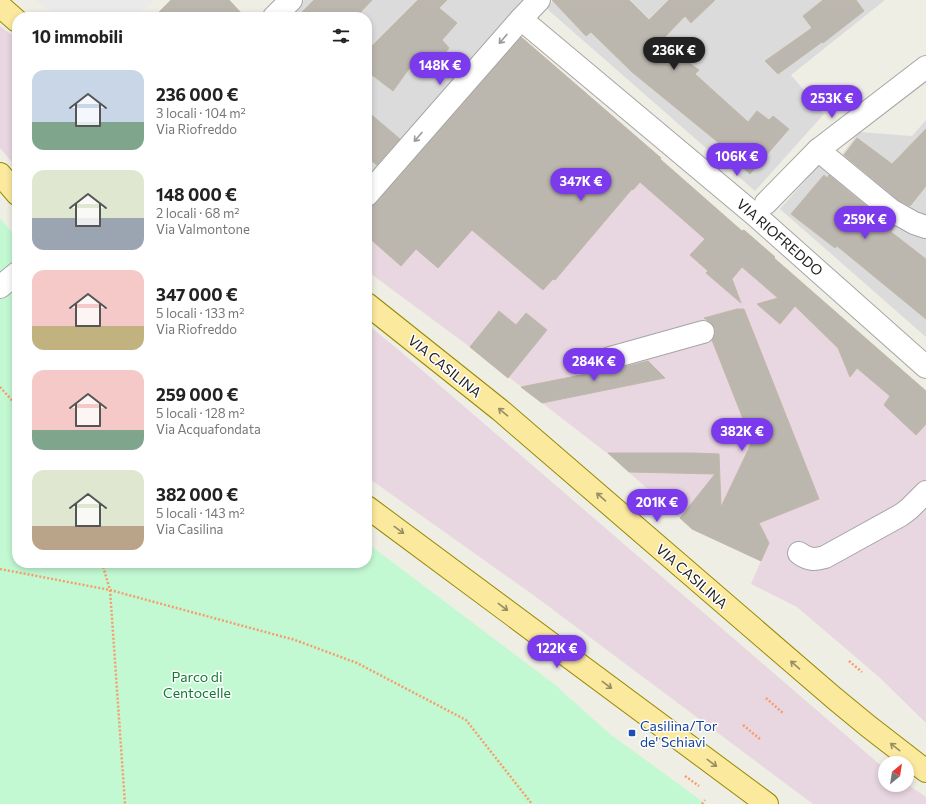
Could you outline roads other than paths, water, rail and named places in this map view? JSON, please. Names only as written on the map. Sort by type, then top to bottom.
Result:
[{"type":"main road","points":[[0,6],[12,16]]},
{"type":"main road","points":[[0,174],[12,188]]},
{"type":"main road","name":"VIA CASILINA","points":[[372,308],[500,410],[828,693],[926,771]]},
{"type":"main road","points":[[372,511],[767,804]]},
{"type":"street","points":[[279,12],[291,0]]},
{"type":"street","points":[[372,189],[539,0]]},
{"type":"street","name":"VIA RIOFREDDO","points":[[521,19],[755,215],[926,367]]},
{"type":"street","points":[[766,203],[818,150],[926,68]]},
{"type":"street","points":[[818,150],[891,210],[914,223],[926,227]]},
{"type":"street","points":[[0,287],[12,277]]},
{"type":"street","points":[[610,358],[703,332]]},
{"type":"street","points":[[799,553],[812,559],[825,557],[901,515],[926,492]]},
{"type":"place","name":"Casilina/Tor de' Schiavi","points":[[632,733]]},
{"type":"park label","name":"Parco di Centocelle","points":[[197,684]]}]
